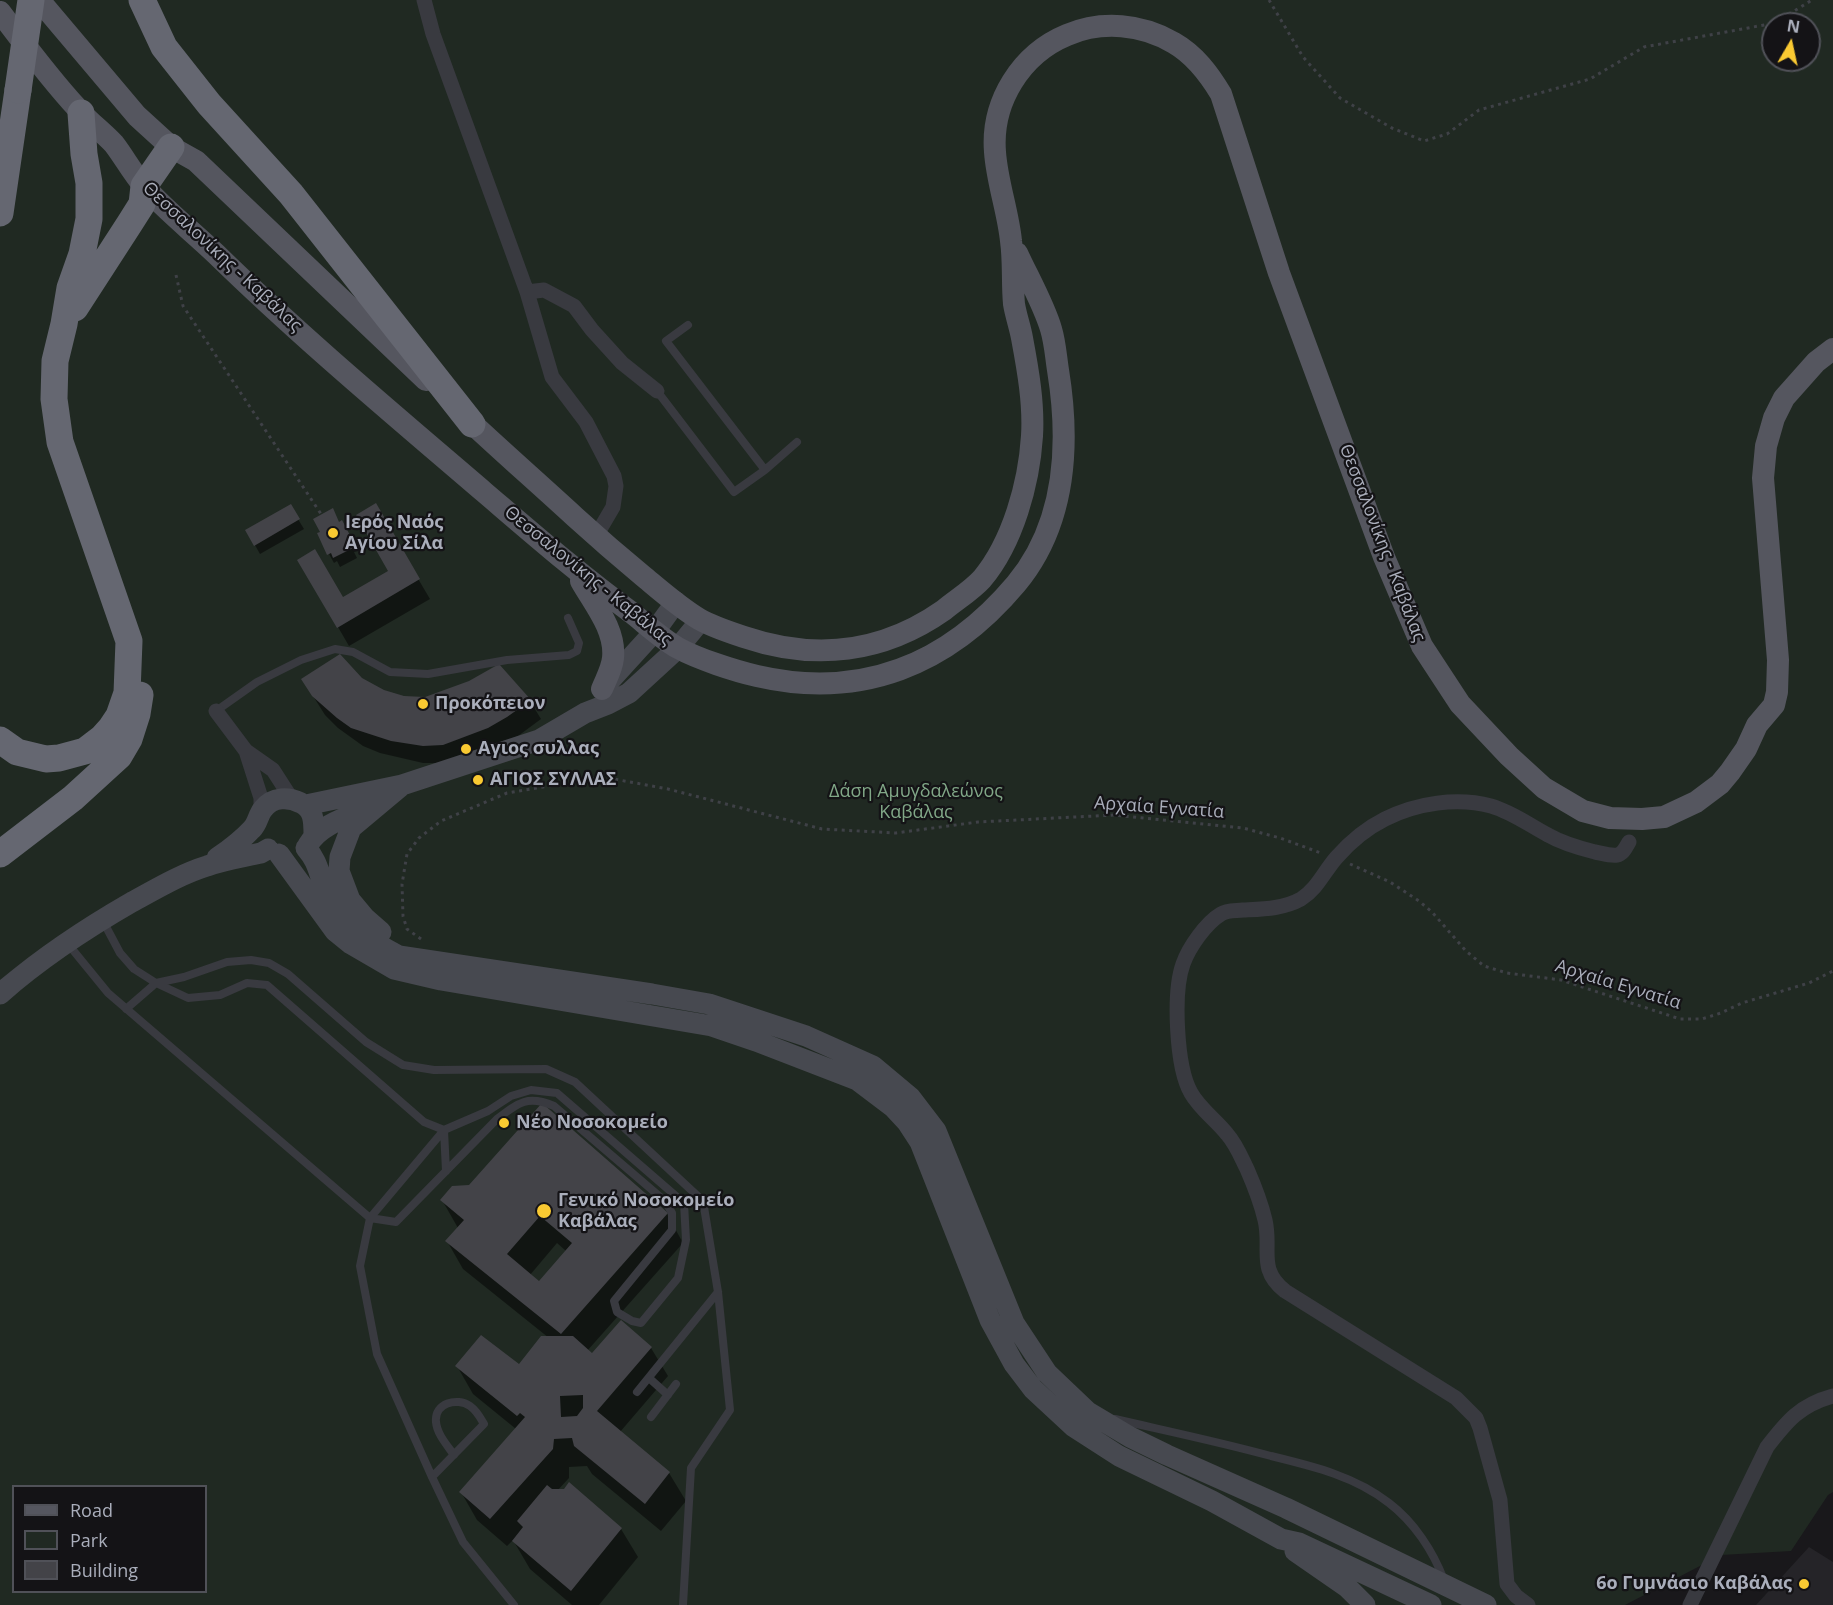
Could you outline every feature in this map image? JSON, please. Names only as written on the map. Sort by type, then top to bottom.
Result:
[{"type":"highway","points":[[0,213],[31,0]]},
{"type":"highway","points":[[142,0],[164,46],[196,87],[291,194],[472,423]]},
{"type":"highway","points":[[0,740],[17,752],[46,759],[59,759],[85,751],[111,728],[127,693],[129,641],[60,442],[55,411],[55,361],[70,288],[82,254],[89,219],[89,183],[81,113]]},
{"type":"highway","points":[[64,324],[142,204],[144,186],[171,147]]},
{"type":"highway","points":[[0,854],[73,798],[119,756],[129,739],[137,714],[141,684],[137,649],[129,641]]},
{"type":"main road","name":"Θεσσαλονίκης - Καβάλας","points":[[39,0],[137,116],[171,147],[196,161],[472,423],[596,536],[701,620],[759,642],[797,650],[824,651],[856,649],[882,642],[908,631],[944,609],[982,579],[1013,525],[1028,470],[1032,434],[1028,368],[1014,306],[1011,241],[996,160],[998,115],[1013,80],[1029,59],[1050,43],[1073,32],[1099,26],[1120,25],[1161,36],[1180,46],[1196,60],[1210,76],[1221,94],[1279,273],[1384,557],[1422,646],[1460,704],[1544,788],[1583,811],[1610,818],[1664,817],[1696,802],[1720,784],[1730,772],[1746,749],[1757,724],[1774,705],[1777,692],[1778,660],[1763,478],[1766,446],[1774,418],[1784,398],[1816,362],[1833,349]]},
{"type":"main road","name":"Θεσσαλονίκης - Καβάλας","points":[[0,12],[81,113],[113,143],[144,186],[252,288],[443,457],[568,563],[678,648],[753,675],[795,683],[830,685],[859,681],[890,672],[939,652],[965,634],[993,609],[1019,580],[1036,554],[1049,529],[1058,498],[1064,460],[1064,417],[1052,329],[1011,241]]},
{"type":"main road","points":[[568,563],[604,619],[612,642],[613,657],[602,689]]},
{"type":"street","points":[[424,0],[433,34],[526,292],[552,376],[586,422],[614,476],[616,486],[613,507],[596,536]]},
{"type":"street","points":[[526,292],[544,290],[574,306],[622,363],[657,391]]},
{"type":"street","points":[[585,713],[602,689],[655,631],[676,602]]},
{"type":"street","points":[[206,866],[240,842],[259,819],[263,809],[276,799],[298,802],[402,785],[538,740],[585,713],[629,693],[678,648],[701,620]]},
{"type":"street","points":[[216,711],[246,751],[273,770],[314,819],[310,841],[327,892],[346,920],[367,939],[399,956],[709,1004],[806,1036],[873,1066],[910,1097],[936,1131],[1014,1323],[1047,1373],[1089,1413],[1167,1455],[1295,1512],[1486,1605]]},
{"type":"street","points":[[246,751],[261,798],[260,838],[273,851],[335,931],[351,944],[394,969],[441,980],[712,1026],[857,1080],[894,1108],[907,1122],[920,1142],[990,1320],[1014,1364],[1034,1389],[1074,1427],[1119,1456],[1212,1501],[1281,1539],[1298,1554],[1347,1587],[1365,1605]]},
{"type":"street","points":[[402,785],[351,828],[340,857],[339,872],[358,910],[378,931],[456,965]]},
{"type":"street","points":[[0,994],[31,967],[102,920],[157,888],[206,866],[273,851],[293,854],[343,818],[381,802]]},
{"type":"street","points":[[1528,1605],[1516,1596],[1507,1584],[1500,1500],[1476,1418],[1456,1398],[1279,1285],[1270,1274],[1266,1254],[1265,1221],[1251,1178],[1235,1144],[1192,1095],[1182,1069],[1179,1038],[1180,977],[1188,953],[1207,927],[1223,912],[1271,909],[1301,899],[1316,887],[1336,858],[1360,836],[1386,819],[1417,807],[1470,802],[1490,806],[1505,811],[1564,842],[1605,854],[1622,853],[1629,842]]},
{"type":"street","points":[[1690,1605],[1767,1448],[1783,1426],[1802,1408],[1833,1396]]},
{"type":"street","points":[[1281,1539],[1299,1543],[1421,1603]]},
{"type":"street","points":[[1421,1603],[1420,1582],[1436,1580]]},
{"type":"street","points":[[1421,1603],[1443,1590],[1436,1580]]},
{"type":"lane","points":[[688,325],[666,342],[765,470]]},
{"type":"lane","points":[[657,391],[734,492],[765,470],[797,442]]},
{"type":"lane","points":[[216,711],[257,682],[301,660],[335,649],[353,652],[390,672],[428,674],[507,660],[569,655],[577,651],[579,643],[568,618]]},
{"type":"lane","points":[[102,920],[120,953],[134,969],[156,983],[188,998],[220,995],[247,983],[267,986],[424,1122],[444,1130]]},
{"type":"lane","points":[[67,943],[108,993],[370,1218],[396,1222],[497,1119],[515,1105],[537,1099],[554,1106],[665,1201],[672,1213],[672,1230],[614,1301],[617,1312],[632,1321],[641,1323],[678,1278],[686,1240],[684,1203],[557,1092],[531,1090],[511,1096],[488,1111],[444,1130],[370,1218],[360,1266],[377,1354],[463,1542],[514,1605]]},
{"type":"lane","points":[[126,1009],[156,983],[184,977],[227,962],[251,960],[269,963],[288,974],[366,1042],[403,1065],[434,1070],[546,1069],[575,1082],[703,1201],[718,1292],[730,1410],[691,1468],[683,1605]]},
{"type":"lane","points":[[488,1111],[497,1119]]},
{"type":"lane","points":[[444,1130],[446,1171]]},
{"type":"lane","points":[[637,1392],[718,1292]]},
{"type":"lane","points":[[649,1378],[668,1395]]},
{"type":"lane","points":[[651,1418],[676,1384]]},
{"type":"lane","points":[[432,1477],[454,1455],[484,1424],[478,1412],[468,1404],[454,1401],[444,1404],[438,1411],[435,1421],[440,1436],[454,1455]]},
{"type":"lane","points":[[1089,1413],[1279,1458],[1353,1480],[1389,1502],[1422,1537],[1434,1558],[1436,1580]]},
{"type":"path","points":[[1269,0],[1303,57],[1340,98],[1392,128],[1424,141],[1447,134],[1479,110],[1590,79],[1644,46],[1775,23],[1812,0]]},
{"type":"path","points":[[176,275],[183,306],[321,514]]},
{"type":"path","name":"Αρχαία Εγνατία","points":[[423,941],[407,929],[403,916],[402,884],[407,854],[418,838],[441,821],[507,793],[603,777],[668,789],[822,829],[896,833],[978,822],[1114,815],[1260,832],[1336,858],[1390,882],[1413,896],[1432,912],[1466,951],[1484,966],[1507,973],[1561,980],[1680,1019],[1702,1019],[1742,1003],[1809,983],[1833,971]]},
{"type":"shaded area","name":"6ο Γυμνάσιο Καβάλας","points":[[1809,1547],[1833,1562],[1833,1605],[1756,1605]]},
{"type":"green space","name":"Δάση Αμυγδαλεώνος Καβάλας","points":[[0,0],[1833,0],[1833,1492],[1828,1495],[1791,1551],[1721,1555],[1625,1605],[0,1605]]},
{"type":"building","points":[[376,503],[420,579],[337,628],[297,560],[315,549],[343,597],[388,571],[356,515]]},
{"type":"building","points":[[291,504],[300,519],[254,546],[245,530]]},
{"type":"building","name":"Ιερός Ναός Αγίου Σίλα","points":[[333,508],[339,522],[342,520],[353,541],[350,543],[353,548],[333,558],[331,553],[327,555],[317,533],[320,532],[313,519]]},
{"type":"building","name":"Προκόπειον","points":[[340,654],[362,678],[384,690],[404,696],[425,697],[469,681],[499,664],[531,700],[488,728],[443,745],[423,746],[391,741],[351,728],[312,696],[301,679]]},
{"type":"building","points":[[542,1103],[668,1213],[561,1334],[445,1241],[464,1220],[440,1200],[452,1186],[469,1185]],"holes":[[[540,1216],[572,1243],[539,1281],[507,1254]]]},
{"type":"building","points":[[621,1320],[652,1347],[597,1411],[670,1472],[645,1504],[574,1446],[572,1438],[554,1439],[553,1449],[490,1519],[459,1492],[525,1417],[520,1413],[517,1416],[455,1366],[481,1335],[519,1364],[541,1336],[573,1336],[592,1353]],"holes":[[[583,1395],[583,1408],[577,1416],[561,1417],[560,1396]]]},
{"type":"building","points":[[569,1482],[622,1528],[571,1591],[512,1541],[523,1527],[517,1521],[547,1485],[552,1489],[564,1489]]},
{"type":"place","name":"Ιερός Ναός Αγίου Σίλα","points":[[333,533]]},
{"type":"place","name":"Προκόπειον","points":[[423,704]]},
{"type":"place","name":"Αγιος συλλας","points":[[466,749]]},
{"type":"place","name":"ΑΓΙΟΣ ΣΥΛΛΑΣ","points":[[478,780]]},
{"type":"place","name":"Νέο Νοσοκομείο","points":[[504,1123]]},
{"type":"place","name":"Γενικό Νοσοκομείο Καβάλας","points":[[544,1211]]},
{"type":"place","name":"6ο Γυμνάσιο Καβάλας","points":[[1804,1584]]}]
